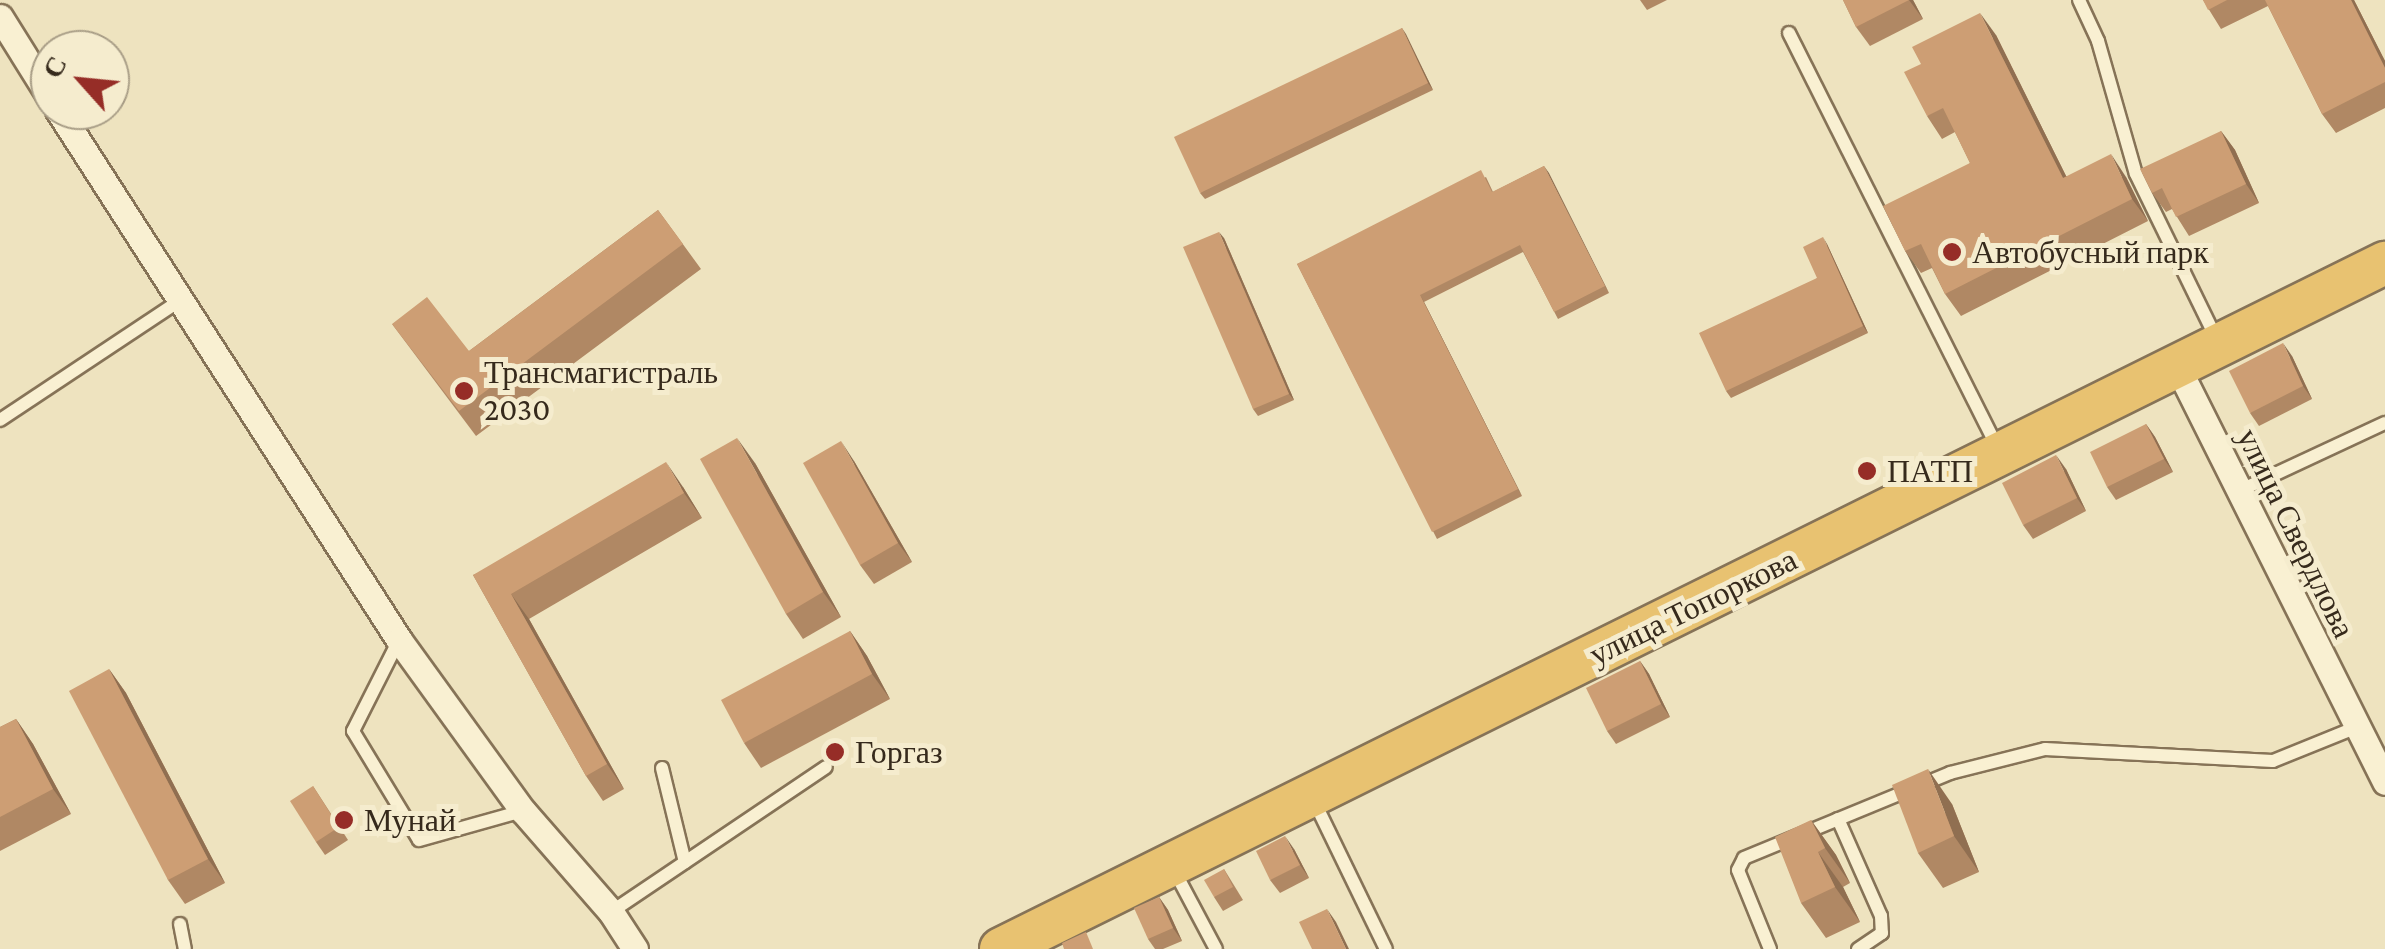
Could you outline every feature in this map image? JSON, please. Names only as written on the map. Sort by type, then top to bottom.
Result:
[{"type":"highway","name":"улица Топоркова","points":[[1001,949],[2385,263]]},
{"type":"street","points":[[0,18],[30,65]]},
{"type":"street","points":[[71,130],[400,640],[522,812],[612,912],[634,949]]},
{"type":"street","name":"улица Свердлова","points":[[2177,366],[2385,782]]},
{"type":"lane","points":[[2078,0],[2098,42],[2136,174],[2219,345]]},
{"type":"lane","points":[[1789,33],[2000,454]]},
{"type":"lane","points":[[0,420],[179,302]]},
{"type":"lane","points":[[2239,492],[2385,422]]},
{"type":"lane","points":[[400,640],[353,730],[419,840],[522,812]]},
{"type":"lane","points":[[1770,949],[1738,870],[1744,858],[1950,773],[2046,749],[2274,760],[2357,727]]},
{"type":"lane","points":[[612,912],[826,766]]},
{"type":"lane","points":[[662,768],[685,862]]},
{"type":"lane","points":[[1311,796],[1386,949]]},
{"type":"lane","points":[[1838,820],[1881,916],[1882,933],[1858,949]]},
{"type":"lane","points":[[1172,867],[1216,949]]},
{"type":"lane","points":[[180,924],[185,949]]},
{"type":"building","points":[[1843,0],[1909,0],[1856,27]]},
{"type":"building","points":[[2203,0],[2227,0],[2208,10]]},
{"type":"building","points":[[2265,0],[2351,0],[2385,68],[2385,82],[2322,114]]},
{"type":"building","points":[[1980,13],[2063,178],[2111,154],[2132,199],[1945,294],[1921,244],[1905,251],[1883,206],[1970,163],[1943,108],[1927,116],[1904,72],[1921,64],[1912,47]]},
{"type":"building","points":[[1402,28],[1428,83],[1200,193],[1174,137]]},
{"type":"building","points":[[2221,131],[2246,184],[2176,217],[2162,188],[2152,193],[2140,169]]},
{"type":"building","points":[[1544,166],[1605,286],[1554,312],[1520,245],[1420,295],[1518,489],[1432,532],[1297,264],[1481,170],[1492,192]]},
{"type":"building","points":[[658,210],[683,244],[459,411],[392,324],[427,297],[469,351]]},
{"type":"building","points":[[1219,232],[1289,394],[1253,409],[1183,247]]},
{"type":"building","points":[[1823,237],[1863,326],[1726,391],[1699,333],[1817,278],[1803,247]]},
{"type":"building","points":[[2283,343],[2303,386],[2250,413],[2229,371]]},
{"type":"building","points":[[2146,424],[2164,459],[2107,487],[2090,452]]},
{"type":"building","points":[[737,438],[823,592],[786,614],[700,459]]},
{"type":"building","points":[[841,441],[898,543],[860,565],[803,463]]},
{"type":"building","points":[[2056,455],[2077,498],[2023,525],[2002,483]]},
{"type":"building","points":[[666,462],[684,493],[511,594],[607,764],[586,776],[473,575]]},
{"type":"building","points":[[850,631],[872,674],[744,743],[721,700]]},
{"type":"building","points":[[1640,661],[1661,704],[1607,731],[1586,688]]},
{"type":"building","points":[[109,669],[208,859],[168,880],[69,691]]},
{"type":"building","points":[[16,719],[53,789],[0,817],[0,727]]},
{"type":"building","points":[[1928,769],[1954,836],[1918,853],[1892,785]]},
{"type":"building","points":[[313,786],[339,827],[316,842],[290,801]]},
{"type":"building","points":[[1811,820],[1825,848],[1818,852],[1835,887],[1801,903],[1775,837]]},
{"type":"building","points":[[1285,836],[1300,865],[1270,880],[1256,851]]},
{"type":"building","points":[[1224,869],[1233,887],[1214,897],[1204,880]]},
{"type":"building","points":[[1159,897],[1173,928],[1148,939],[1134,908]]},
{"type":"building","points":[[1327,909],[1346,949],[1312,949],[1299,922]]},
{"type":"building","points":[[1086,932],[1093,949],[1064,949],[1062,943]]},
{"type":"place","name":"Автобусный парк","points":[[1952,252]]},
{"type":"place","name":"Трансмагистраль 2030","points":[[464,391]]},
{"type":"place","name":"ПАТП","points":[[1867,471]]},
{"type":"place","name":"Горгаз","points":[[835,752]]},
{"type":"place","name":"Мунай","points":[[344,820]]}]
